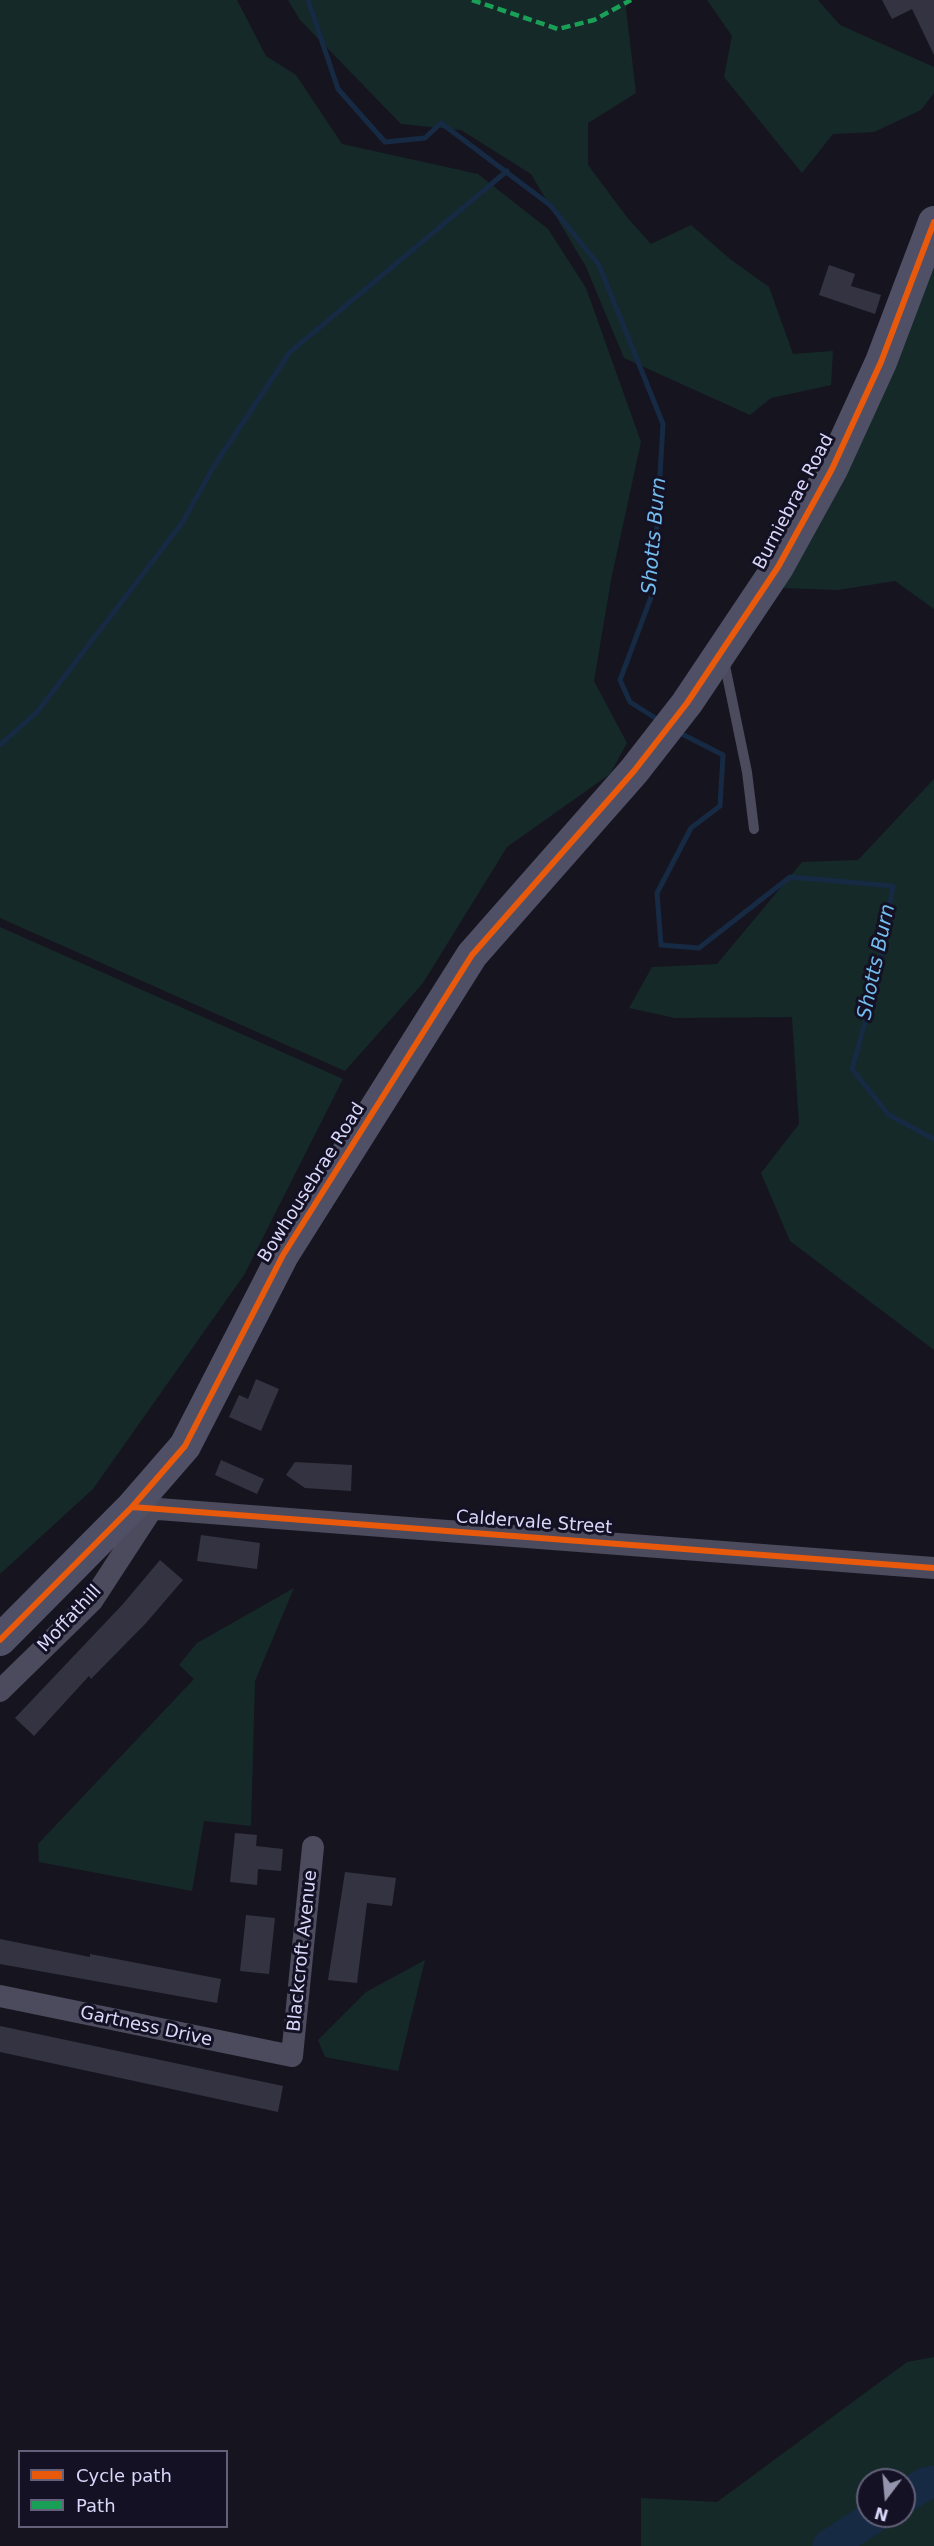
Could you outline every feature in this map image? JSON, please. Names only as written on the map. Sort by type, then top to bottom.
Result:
[{"type":"street","name":"Burniebrae Road","points":[[634,771],[687,703],[778,567],[832,469],[881,362],[934,222]]},
{"type":"street","name":"Bowhousebrae Road","points":[[0,1640],[142,1508],[185,1446],[283,1255],[472,955],[634,771]]},
{"type":"street","name":"Caldervale Street","points":[[142,1508],[934,1568]]},
{"type":"street","name":"Moffathill","points":[[0,1691],[92,1601],[142,1508]]},
{"type":"street","name":"Blackcroft Avenue","points":[[292,2056],[313,1847]]},
{"type":"street","name":"Gartness Drive","points":[[0,1996],[292,2056]]},
{"type":"lane","points":[[722,652],[747,772],[754,829]]},
{"type":"green space","points":[[0,0],[237,0],[266,56],[296,75],[342,144],[478,174],[548,229],[586,288],[641,442],[611,580],[594,681],[627,743],[610,774],[507,847],[423,983],[345,1071],[0,918]]},
{"type":"green space","points":[[288,0],[625,0],[636,93],[588,123],[588,165],[626,216],[651,244],[691,225],[730,259],[769,287],[793,354],[833,351],[831,385],[771,398],[750,415],[624,358],[586,267],[531,174],[461,130],[401,124],[300,20]]},
{"type":"green space","points":[[707,0],[818,0],[840,25],[934,67],[934,93],[921,110],[874,132],[833,134],[802,173],[724,77],[732,36]]},
{"type":"green space","points":[[934,268],[934,609],[895,581],[838,590],[782,588]]},
{"type":"green space","points":[[934,779],[934,1350],[790,1241],[761,1173],[799,1124],[792,1017],[675,1018],[629,1008],[652,967],[717,964],[802,862],[858,860]]},
{"type":"green space","points":[[0,927],[343,1079],[244,1275],[93,1489],[0,1574]]},
{"type":"green space","points":[[294,1588],[255,1681],[251,1826],[204,1821],[192,1891],[39,1862],[38,1844],[194,1679],[179,1665],[197,1643]]},
{"type":"green space","points":[[425,1960],[398,2071],[325,2057],[318,2040],[366,1992]]},
{"type":"green space","points":[[934,2357],[934,2546],[641,2546],[641,2498],[717,2502],[907,2362]]},
{"type":"building","points":[[882,0],[934,0],[934,55],[912,9],[892,19]]},
{"type":"building","points":[[829,265],[855,274],[851,286],[881,295],[875,314],[819,295]]},
{"type":"building","points":[[256,1379],[279,1389],[261,1431],[229,1417],[239,1395],[248,1399]]},
{"type":"building","points":[[221,1460],[264,1479],[257,1494],[215,1475]]},
{"type":"building","points":[[295,1462],[352,1465],[351,1491],[305,1488],[286,1475]]},
{"type":"building","points":[[201,1535],[260,1543],[257,1569],[197,1561]]},
{"type":"building","points":[[160,1560],[183,1580],[146,1623],[91,1679],[89,1676],[34,1736],[15,1718],[123,1604]]},
{"type":"building","points":[[235,1833],[257,1835],[256,1846],[283,1849],[281,1871],[258,1869],[257,1885],[230,1882]]},
{"type":"building","points":[[345,1872],[396,1878],[392,1906],[367,1903],[357,1983],[328,1980]]},
{"type":"building","points":[[246,1915],[275,1918],[269,1974],[240,1971]]},
{"type":"building","points":[[0,1939],[221,1979],[217,2003],[0,1964]]},
{"type":"building","points":[[0,2026],[283,2086],[278,2112],[0,2052]]},
{"type":"waterway","name":"Shotts Burn","points":[[308,0],[338,89],[385,142],[425,138],[441,123],[550,205],[599,265],[663,424],[653,592],[620,680],[630,702],[660,721]]},
{"type":"waterway","points":[[0,745],[38,711],[182,523],[214,466],[290,352],[507,171]]},
{"type":"waterway","name":"Shotts Burn","points":[[678,732],[723,755],[720,806],[691,828],[657,893],[661,945],[699,948],[790,877],[893,886],[876,983],[852,1069],[889,1115],[934,1139]]},
{"type":"waterway","points":[[916,2490],[934,2482]]},
{"type":"waterway","points":[[829,2546],[857,2528]]},
{"type":"marked path","points":[[472,0],[558,29],[594,20],[631,0]]},
{"type":"cycle path","points":[[0,1640],[132,1507],[185,1446],[283,1255],[472,955],[634,771],[687,703],[778,567],[832,469],[881,362],[934,222]]},
{"type":"cycle path","points":[[132,1507],[934,1568]]}]
